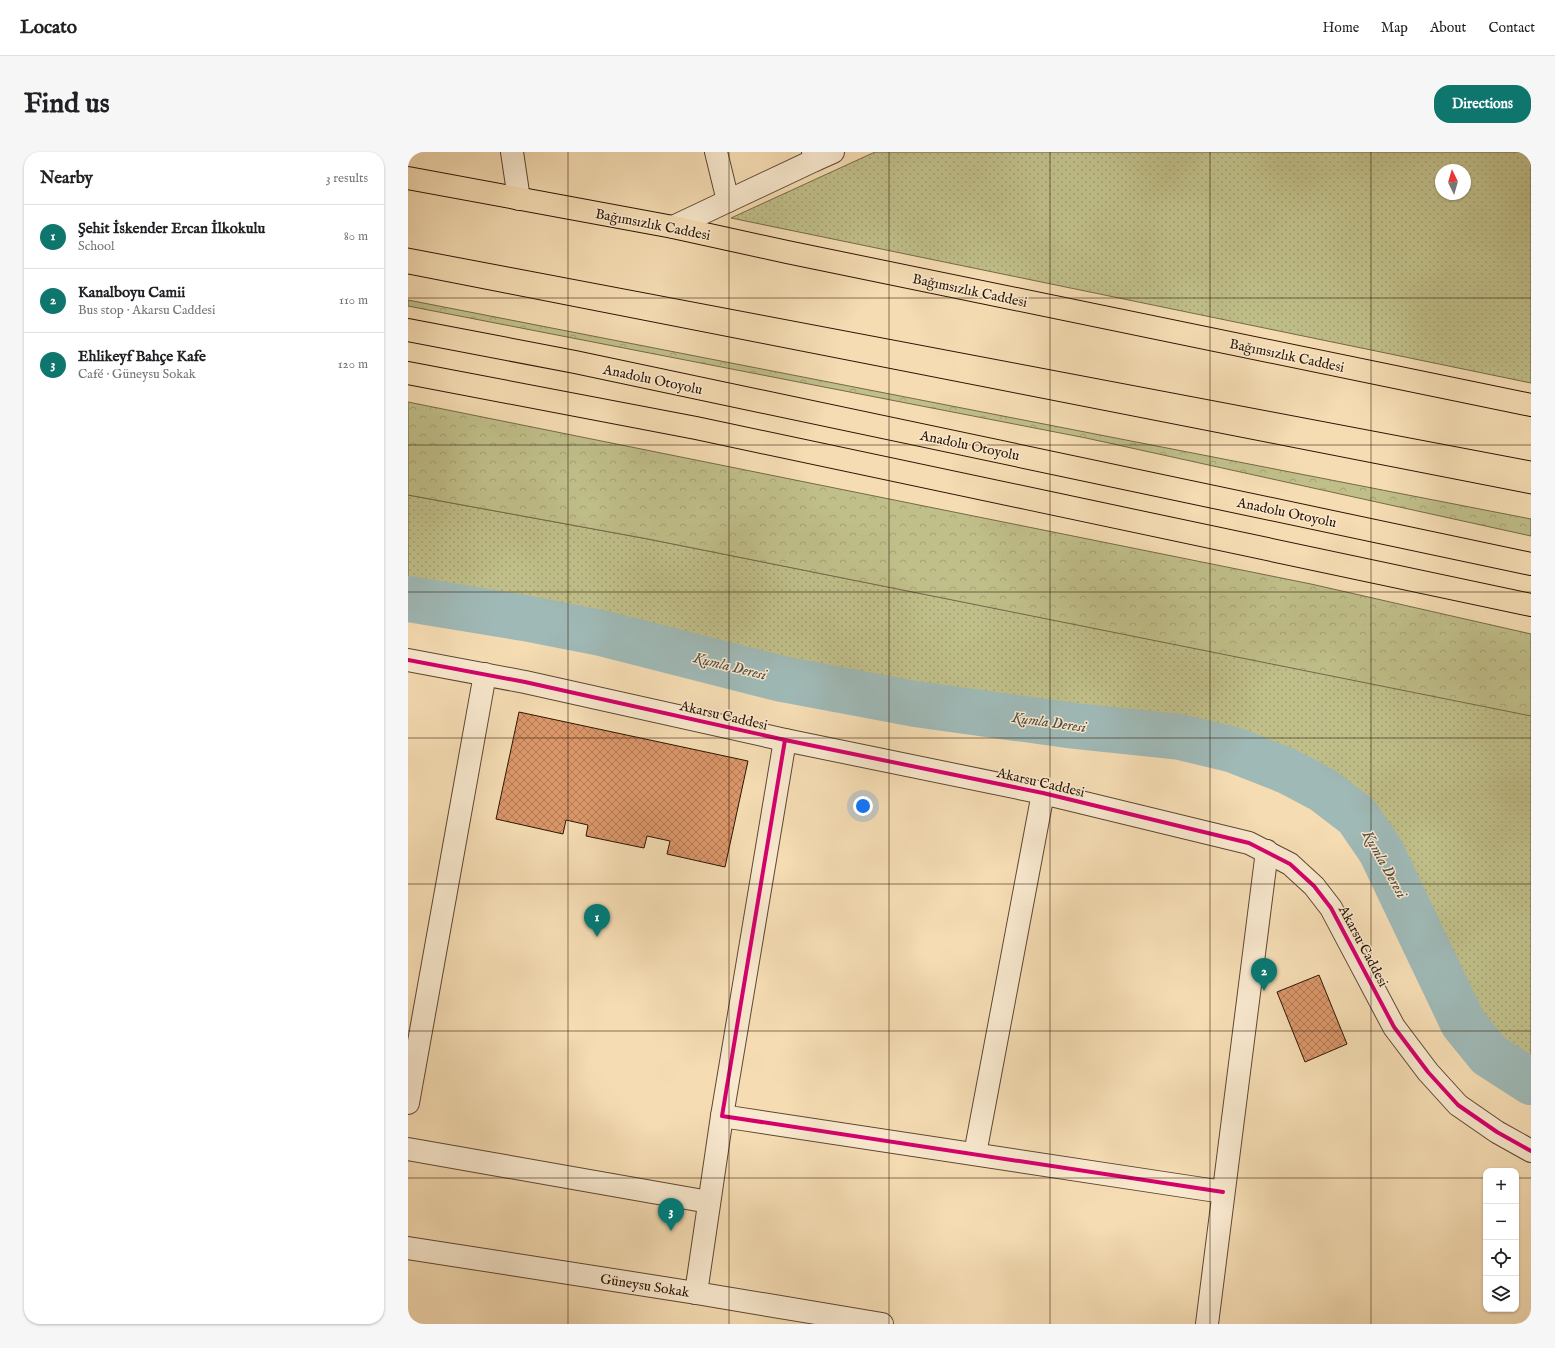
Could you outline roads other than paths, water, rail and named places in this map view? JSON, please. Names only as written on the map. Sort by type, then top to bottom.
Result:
[{"type":"main road","name":"Bağımsızlık Caddesi","points":[[408,178],[673,227],[787,252],[1531,405]]},
{"type":"main road","name":"Anadolu Otoyolu","points":[[408,330],[583,364],[1531,564]]},
{"type":"main road","points":[[408,373],[696,428],[1531,605]]},
{"type":"street","points":[[512,152],[519,199]]},
{"type":"street","points":[[716,152],[728,202]]},
{"type":"street","points":[[673,227],[728,202],[821,155]]},
{"type":"street","name":"Akarsu Caddesi","points":[[408,660],[485,674],[785,740],[1043,792],[1248,843],[1290,864],[1314,886],[1331,908],[1394,1027],[1428,1072],[1458,1105],[1497,1132],[1531,1151]]},
{"type":"street","points":[[408,1102],[485,674]]},
{"type":"street","points":[[696,1293],[722,1116],[785,740]]},
{"type":"street","points":[[975,1154],[1043,792]]},
{"type":"street","points":[[1207,1324],[1266,851]]},
{"type":"street","points":[[722,1116],[1223,1192]]},
{"type":"street","points":[[408,1149],[709,1202]]},
{"type":"street","name":"Güneysu Sokak","points":[[408,1248],[882,1324]]},
{"type":"waterway","name":"Kumla Deresi","points":[[408,599],[524,618],[601,633],[782,679],[915,704],[1075,726],[1180,737],[1234,750],[1287,771],[1323,790],[1357,816],[1381,851],[1463,1023],[1489,1055],[1531,1082]]},
{"type":"tram line","points":[[408,248],[1531,461]]},
{"type":"tram line","points":[[408,274],[1531,494]]},
{"type":"place","name":"Şehit İskender Ercan İlkokulu","points":[[597,937]]},
{"type":"place","name":"Kanalboyu Camii","points":[[1264,991]]},
{"type":"place","name":"Ehlikeyf Bahçe Kafe","points":[[671,1231]]}]
